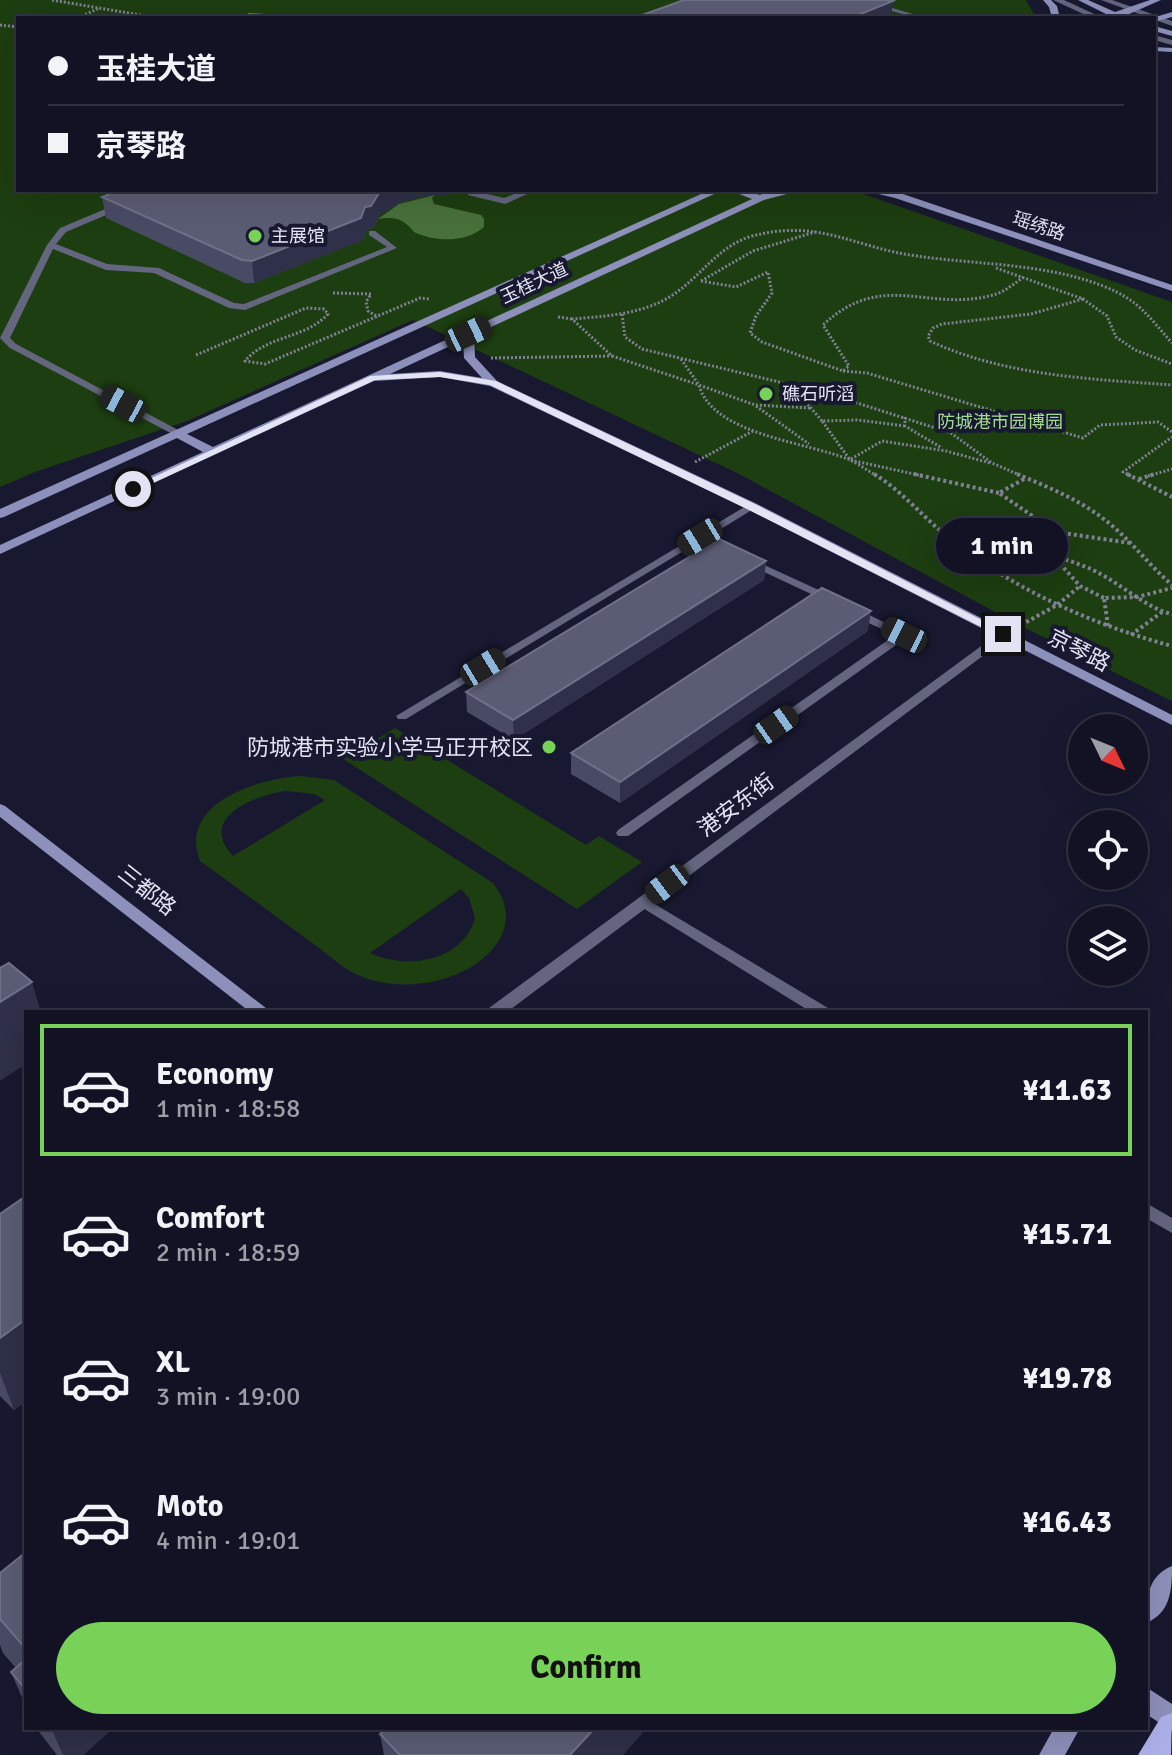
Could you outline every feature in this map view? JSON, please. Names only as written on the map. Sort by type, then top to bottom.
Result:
[{"type":"main road","points":[[1082,0],[1110,16],[1157,0]]},
{"type":"main road","name":"玉桂大道","points":[[0,514],[714,192]]},
{"type":"main road","points":[[740,192],[760,198],[788,192]]},
{"type":"main road","name":"玉桂大道","points":[[0,550],[774,192]]},
{"type":"main road","name":"瑶绣路","points":[[893,192],[1172,288]]},
{"type":"main road","points":[[468,334],[470,358],[493,383]]},
{"type":"main road","points":[[373,378],[440,374],[493,383]]},
{"type":"main road","name":"京琴路","points":[[493,383],[751,506],[1172,721]]},
{"type":"main road","points":[[178,434],[213,452]]},
{"type":"main road","name":"三都路","points":[[0,809],[259,1010]]},
{"type":"main road","points":[[1148,1609],[1172,1577]]},
{"type":"main road","points":[[1148,1701],[1172,1719]]},
{"type":"main road","points":[[1153,1755],[1172,1728]]},
{"type":"main road","points":[[1051,1755],[1067,1730]]},
{"type":"street","points":[[1057,0],[1094,16]]},
{"type":"street","points":[[1105,0],[1142,16]]},
{"type":"street","name":"港安东街","points":[[498,1010],[1003,634]]},
{"type":"lane","points":[[857,0],[913,15],[911,16]]},
{"type":"lane","points":[[471,193],[505,201],[527,192]]},
{"type":"lane","points":[[132,201],[63,230],[51,245],[5,338],[13,346],[178,434]]},
{"type":"lane","points":[[51,245],[106,267],[156,270],[232,306],[245,307],[393,248],[372,233]]},
{"type":"lane","points":[[402,716],[751,506]]},
{"type":"lane","points":[[623,833],[904,635],[700,537]]},
{"type":"lane","points":[[643,902],[820,1010]]},
{"type":"lane","points":[[1148,1211],[1172,1226]]},
{"type":"path","points":[[52,0],[147,16]]},
{"type":"path","points":[[82,16],[99,7]]},
{"type":"path","points":[[558,317],[572,319],[646,309],[674,295],[707,262],[745,239],[771,232],[816,232],[851,238],[905,255],[988,265],[1036,266],[1102,286],[1134,300],[1156,318],[1172,343]]},
{"type":"path","points":[[701,281],[734,260],[763,248],[799,242],[816,232]]},
{"type":"path","points":[[745,239],[763,248]]},
{"type":"path","points":[[988,265],[1083,299],[1107,316],[1116,337],[1135,350],[1172,364]]},
{"type":"path","points":[[692,279],[736,287],[768,272],[775,288],[774,297],[751,321],[750,333],[762,342],[843,371],[867,373],[1083,438],[1100,425],[1158,422],[1172,434],[1123,472],[1172,497]]},
{"type":"path","points":[[843,371],[849,366],[823,325],[836,309],[890,293],[972,299],[996,295],[1025,276]]},
{"type":"path","points":[[333,293],[371,294],[366,302],[368,311],[378,317]]},
{"type":"path","points":[[196,355],[306,308],[324,309],[328,314],[317,324],[258,349],[245,361],[265,364],[420,298],[429,299]]},
{"type":"path","points":[[1083,299],[1031,314],[951,321],[933,328],[928,336],[930,341],[958,354],[1061,377],[1172,385]]},
{"type":"path","points":[[622,314],[625,337],[642,349],[792,386],[951,433],[992,463],[1074,499],[1108,522],[1172,587]]},
{"type":"path","points":[[572,319],[612,356]]},
{"type":"path","points":[[470,358],[612,356],[755,405],[810,408]]},
{"type":"path","points":[[681,359],[699,385],[703,400],[723,415],[754,431],[850,460],[999,493],[1056,532],[1131,543]]},
{"type":"path","points":[[792,386],[850,460],[890,484],[952,541],[1009,579],[1057,605],[1131,635],[1172,646]]},
{"type":"path","points":[[755,405],[812,447]]},
{"type":"path","points":[[905,417],[905,426]]},
{"type":"path","points":[[822,421],[857,420],[905,426],[946,451]]},
{"type":"path","points":[[677,471],[754,431]]},
{"type":"path","points":[[850,460],[882,441],[946,451],[992,463]]},
{"type":"path","points":[[1138,479],[1172,469]]},
{"type":"path","points":[[999,493],[1024,479]]},
{"type":"path","points":[[940,529],[1053,556],[1117,581],[1137,597],[1162,612],[1172,614]]},
{"type":"path","points":[[1056,532],[1053,556],[1080,586],[1104,598],[1137,597],[1172,587]]},
{"type":"path","points":[[1003,634],[1057,605],[1080,586]]},
{"type":"path","points":[[1104,598],[1108,626]]},
{"type":"path","points":[[1131,635],[1162,612]]},
{"type":"green space","name":"防城港市园博园","points":[[0,0],[1026,0],[1034,16],[16,16],[16,192],[858,192],[1172,302],[1172,701],[1023,627],[737,473],[413,320],[187,421],[35,472],[0,487]]},
{"type":"green space","points":[[395,728],[586,845],[599,836],[642,862],[577,909],[343,759]]},
{"type":"green space","points":[[301,776],[334,780],[493,883],[506,913],[504,929],[496,945],[469,968],[433,982],[395,984],[377,981],[342,966],[200,861],[196,841],[200,824],[211,809],[245,788]],"holes":[[[286,791],[314,794],[325,800],[233,856],[224,842],[222,830],[226,820],[246,803]],[[461,889],[469,898],[475,918],[469,933],[459,944],[446,953],[416,961],[400,961],[370,953]]]},
{"type":"shaded area","points":[[435,195],[432,198],[434,204],[481,215],[484,227],[468,236],[441,239],[414,232],[399,220],[378,219],[399,204]]},
{"type":"building","points":[[684,0],[893,1],[856,16],[640,16]]},
{"type":"building","name":"主展馆","points":[[115,192],[381,192],[371,206],[365,207],[361,218],[252,261],[242,260],[102,197]]},
{"type":"building","points":[[719,539],[766,561],[513,720],[466,692]]},
{"type":"building","points":[[822,588],[871,611],[620,782],[571,753]]},
{"type":"building","points":[[9,963],[32,982],[0,1002],[0,968]]},
{"type":"building","points":[[24,1197],[24,1320],[0,1338],[0,1214]]},
{"type":"building","points":[[24,1554],[24,1647],[0,1619],[0,1573]]},
{"type":"building","points":[[24,1661],[24,1688],[11,1672]]},
{"type":"building","points":[[385,1730],[593,1730],[570,1755],[400,1755],[380,1734]]},
{"type":"place","name":"主展馆","points":[[255,236]]},
{"type":"place","name":"礁石听滔","points":[[766,394]]},
{"type":"place","name":"防城港市实验小学马正开校区","points":[[549,747]]},
{"type":"route","points":[[133,489],[373,378],[440,374],[493,383],[751,506],[1003,634]]}]
